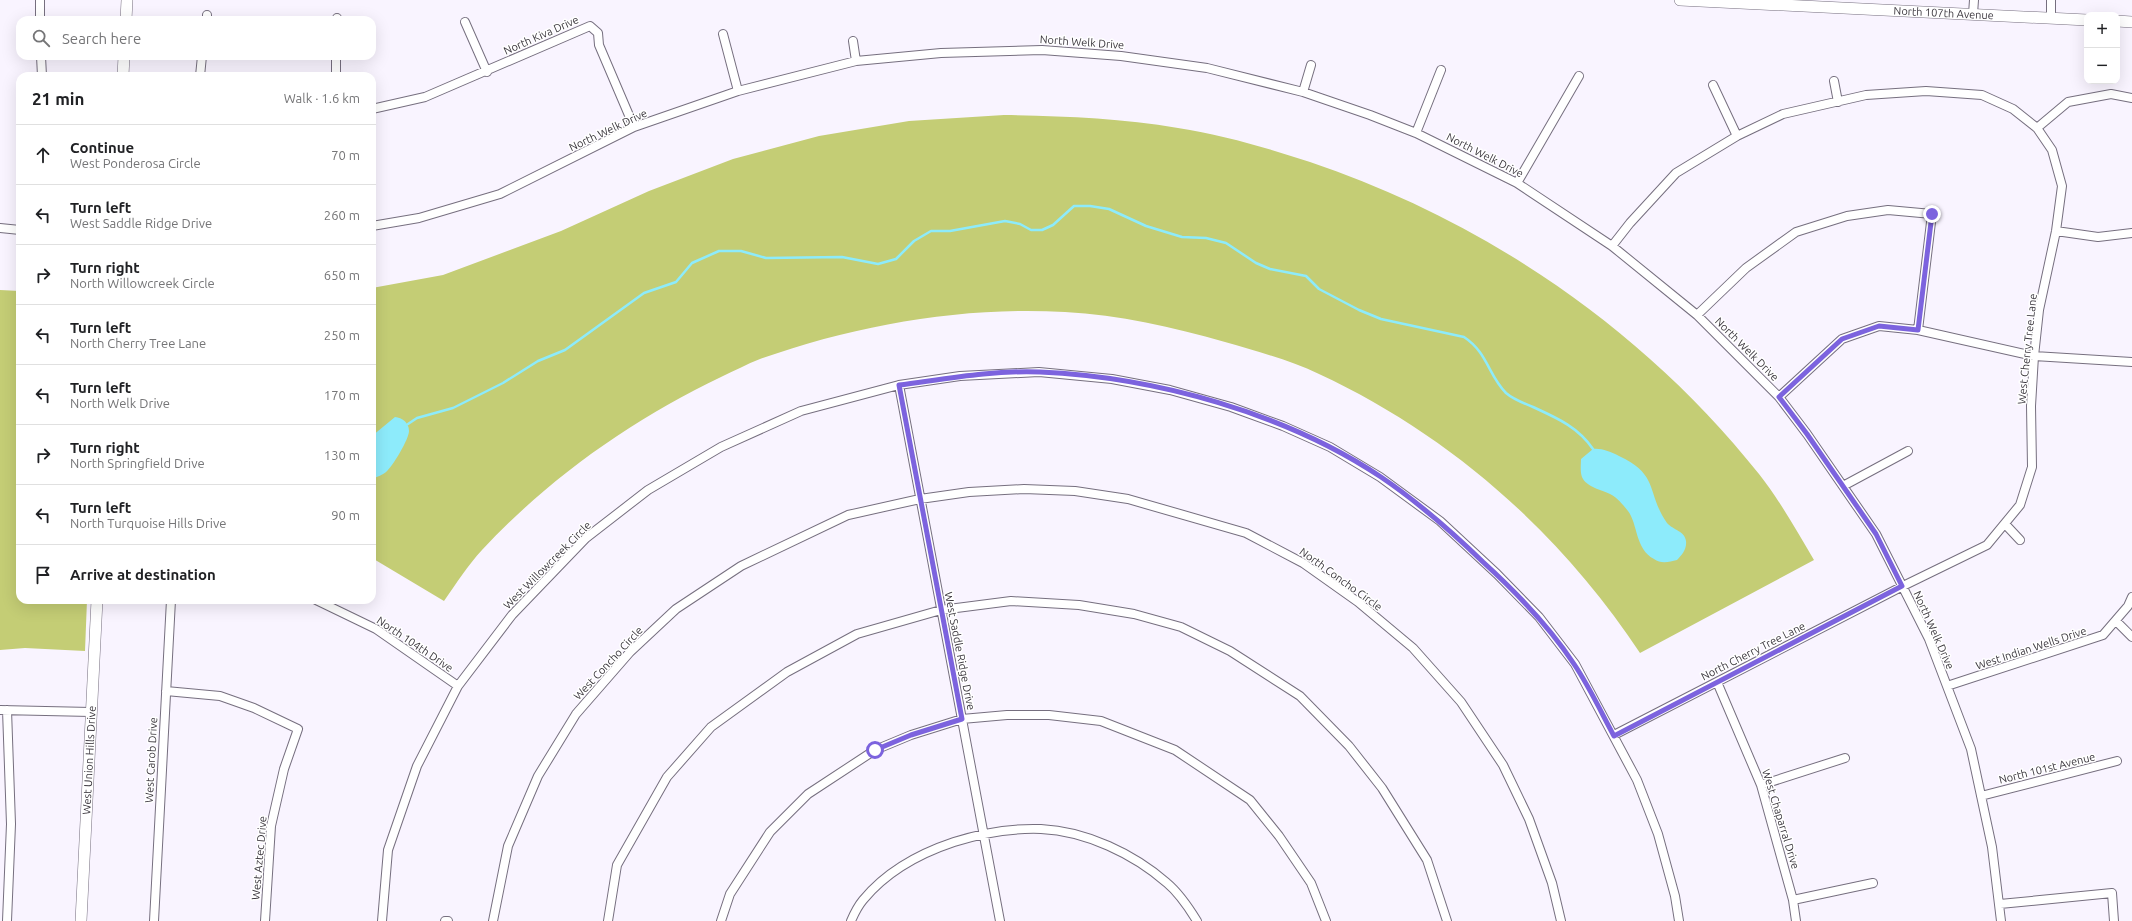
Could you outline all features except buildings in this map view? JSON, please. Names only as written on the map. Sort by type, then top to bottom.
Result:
[{"type":"main road","points":[[126,16],[127,0]]},
{"type":"main road","name":"North 107th Avenue","points":[[1680,0],[2084,20]]},
{"type":"main road","points":[[2120,22],[2132,22]]},
{"type":"main road","points":[[123,72],[124,60]]},
{"type":"main road","name":"West Union Hills Drive","points":[[81,921],[96,604]]},
{"type":"street","points":[[40,0],[40,16]]},
{"type":"street","points":[[1973,14],[1974,0]]},
{"type":"street","points":[[2051,0],[2051,18]]},
{"type":"street","points":[[465,22],[487,72]]},
{"type":"street","name":"North Kiva Drive","points":[[376,108],[425,97],[487,72],[590,26],[598,33],[599,45],[634,127]]},
{"type":"street","points":[[723,34],[738,91]]},
{"type":"street","points":[[853,41],[856,61]]},
{"type":"street","name":"North Welk Drive","points":[[376,225],[419,218],[500,194],[634,127],[738,91],[856,61],[940,53],[1042,50],[1121,56],[1207,68],[1303,92],[1416,133],[1517,183],[1612,246],[1697,315],[1779,397],[1876,534],[1929,638],[1971,749],[2000,904],[2001,921]]},
{"type":"street","points":[[41,60],[42,72]]},
{"type":"street","points":[[200,72],[202,60]]},
{"type":"street","points":[[336,60],[336,72]]},
{"type":"street","points":[[1303,92],[1311,65]]},
{"type":"street","points":[[1416,133],[1441,70]]},
{"type":"street","points":[[1517,183],[1579,76]]},
{"type":"street","points":[[1834,81],[1838,102]]},
{"type":"street","points":[[1713,84],[1737,136]]},
{"type":"street","name":"West Cherry Tree Lane","points":[[1612,246],[1630,223],[1676,173],[1737,136],[1783,114],[1866,95],[1926,91],[1982,95],[2013,109],[2037,128],[2052,150],[2062,186],[2056,231],[2039,310],[2034,356],[2031,406],[2032,467],[2020,505],[1987,546],[1902,586]]},
{"type":"street","points":[[2037,128],[2068,102],[2111,94],[2132,98]]},
{"type":"street","points":[[1697,315],[1746,268],[1796,232],[1847,216],[1888,210],[1932,214],[1918,330]]},
{"type":"street","points":[[0,228],[16,230]]},
{"type":"street","points":[[2056,231],[2098,238],[2132,233]]},
{"type":"street","points":[[1779,397],[1842,339],[1879,326],[1918,330],[2034,356],[2132,362]]},
{"type":"street","name":"West Willowcreek Circle","points":[[382,921],[388,850],[417,766],[458,686],[512,615],[586,538],[648,490],[721,447],[801,411],[899,385],[960,376],[1039,372],[1112,379],[1170,390],[1231,407],[1283,426],[1330,448],[1380,477],[1440,521],[1497,574],[1539,617],[1575,664],[1637,780],[1658,834],[1675,896],[1679,921]]},
{"type":"street","name":"West Saddle Ridge Drive","points":[[899,385],[1000,921]]},
{"type":"street","points":[[1843,486],[1908,451]]},
{"type":"street","name":"North Concho Circle","points":[[920,499],[969,492],[1024,489],[1074,491],[1128,499],[1168,509],[1246,533],[1303,563],[1358,602],[1413,648],[1461,702],[1503,765],[1530,819],[1552,883],[1561,921]]},
{"type":"street","name":"West Concho Circle","points":[[493,921],[508,846],[538,776],[576,714],[630,652],[676,608],[741,566],[848,515],[920,499]]},
{"type":"street","points":[[2005,524],[2020,540]]},
{"type":"street","name":"North Cherry Tree Lane","points":[[1614,736],[1902,586]]},
{"type":"street","name":"West Indian Wells Drive","points":[[1947,686],[2103,636],[2128,606],[2132,597]]},
{"type":"street","points":[[608,921],[617,865],[667,778],[711,727],[787,672],[857,634],[941,610],[1011,601],[1079,605],[1134,614],[1181,627],[1230,651],[1300,696],[1349,746],[1382,788],[1427,860],[1447,921]]},
{"type":"street","name":"West Carob Drive","points":[[154,921],[171,604]]},
{"type":"street","name":"North 104th Drive","points":[[324,604],[376,629],[458,686]]},
{"type":"street","points":[[2116,621],[2132,637]]},
{"type":"street","name":"West Chaparral Drive","points":[[1717,682],[1762,786],[1793,900],[1796,921]]},
{"type":"street","name":"West Aztec Drive","points":[[166,692],[220,696],[254,708],[298,729],[284,769],[271,826],[265,921]]},
{"type":"street","points":[[7,921],[10,824],[3,710],[91,712]]},
{"type":"street","points":[[721,921],[730,894],[770,832],[808,794],[846,767],[875,750],[911,735],[962,719],[1007,714],[1049,715],[1101,721],[1175,750],[1250,800],[1279,836],[1311,883],[1326,921]]},
{"type":"street","points":[[1762,786],[1845,758]]},
{"type":"street","name":"North 101st Avenue","points":[[1981,796],[2117,761]]},
{"type":"street","points":[[851,921],[862,900],[893,872],[933,849],[983,833],[1042,829],[1076,835],[1104,843],[1143,865],[1168,884],[1198,921]]},
{"type":"street","points":[[1793,900],[1873,883]]},
{"type":"street","points":[[2000,904],[2112,893],[2114,921]]},
{"type":"green space","points":[[1004,115],[1069,117],[1134,122],[1212,134],[1245,142],[1310,162],[1375,186],[1438,215],[1499,248],[1557,286],[1613,327],[1665,372],[1714,421],[1767,484],[1814,560],[1640,653],[1609,609],[1575,567],[1538,528],[1499,491],[1457,457],[1413,426],[1367,399],[1319,374],[1296,364],[1186,331],[1146,322],[1105,316],[1065,312],[1027,311],[949,315],[910,320],[834,336],[796,347],[745,365],[688,394],[624,431],[564,475],[535,498],[482,550],[467,568],[444,601],[376,560],[376,287],[443,275],[561,231],[649,191],[733,159],[819,136],[909,121]]},
{"type":"green space","points":[[0,290],[16,291],[16,604],[87,604],[85,651],[25,648],[0,650]]},
{"type":"water","points":[[395,417],[403,419],[409,428],[406,440],[393,464],[386,472],[376,477],[376,433]]},
{"type":"water","points":[[1593,449],[1599,449],[1619,456],[1641,470],[1647,478],[1656,503],[1667,523],[1681,533],[1685,538],[1685,549],[1677,560],[1659,562],[1648,555],[1640,543],[1634,523],[1628,511],[1613,496],[1594,488],[1584,480],[1581,473],[1581,459]]},
{"type":"waterway","points":[[408,424],[417,418],[453,408],[503,383],[538,361],[565,350],[644,293],[676,282],[692,263],[719,251],[741,251],[766,258],[842,257],[878,264],[896,259],[914,241],[931,231],[950,231],[1005,221],[1020,224],[1031,230],[1042,230],[1053,225],[1074,206],[1090,206],[1109,209],[1146,226],[1182,237],[1206,238],[1226,243],[1256,263],[1270,269],[1306,276],[1319,289],[1359,310],[1381,319],[1464,337],[1478,350],[1495,379],[1506,393],[1574,429],[1593,449]]},
{"type":"route","points":[[875,750],[911,735],[962,719],[899,385],[960,376],[1039,372],[1112,379],[1170,390],[1231,407],[1283,426],[1330,448],[1380,477],[1440,521],[1497,574],[1539,617],[1575,664],[1614,736],[1902,586],[1876,534],[1807,434],[1779,397],[1842,339],[1879,326],[1918,330],[1932,214]]}]
